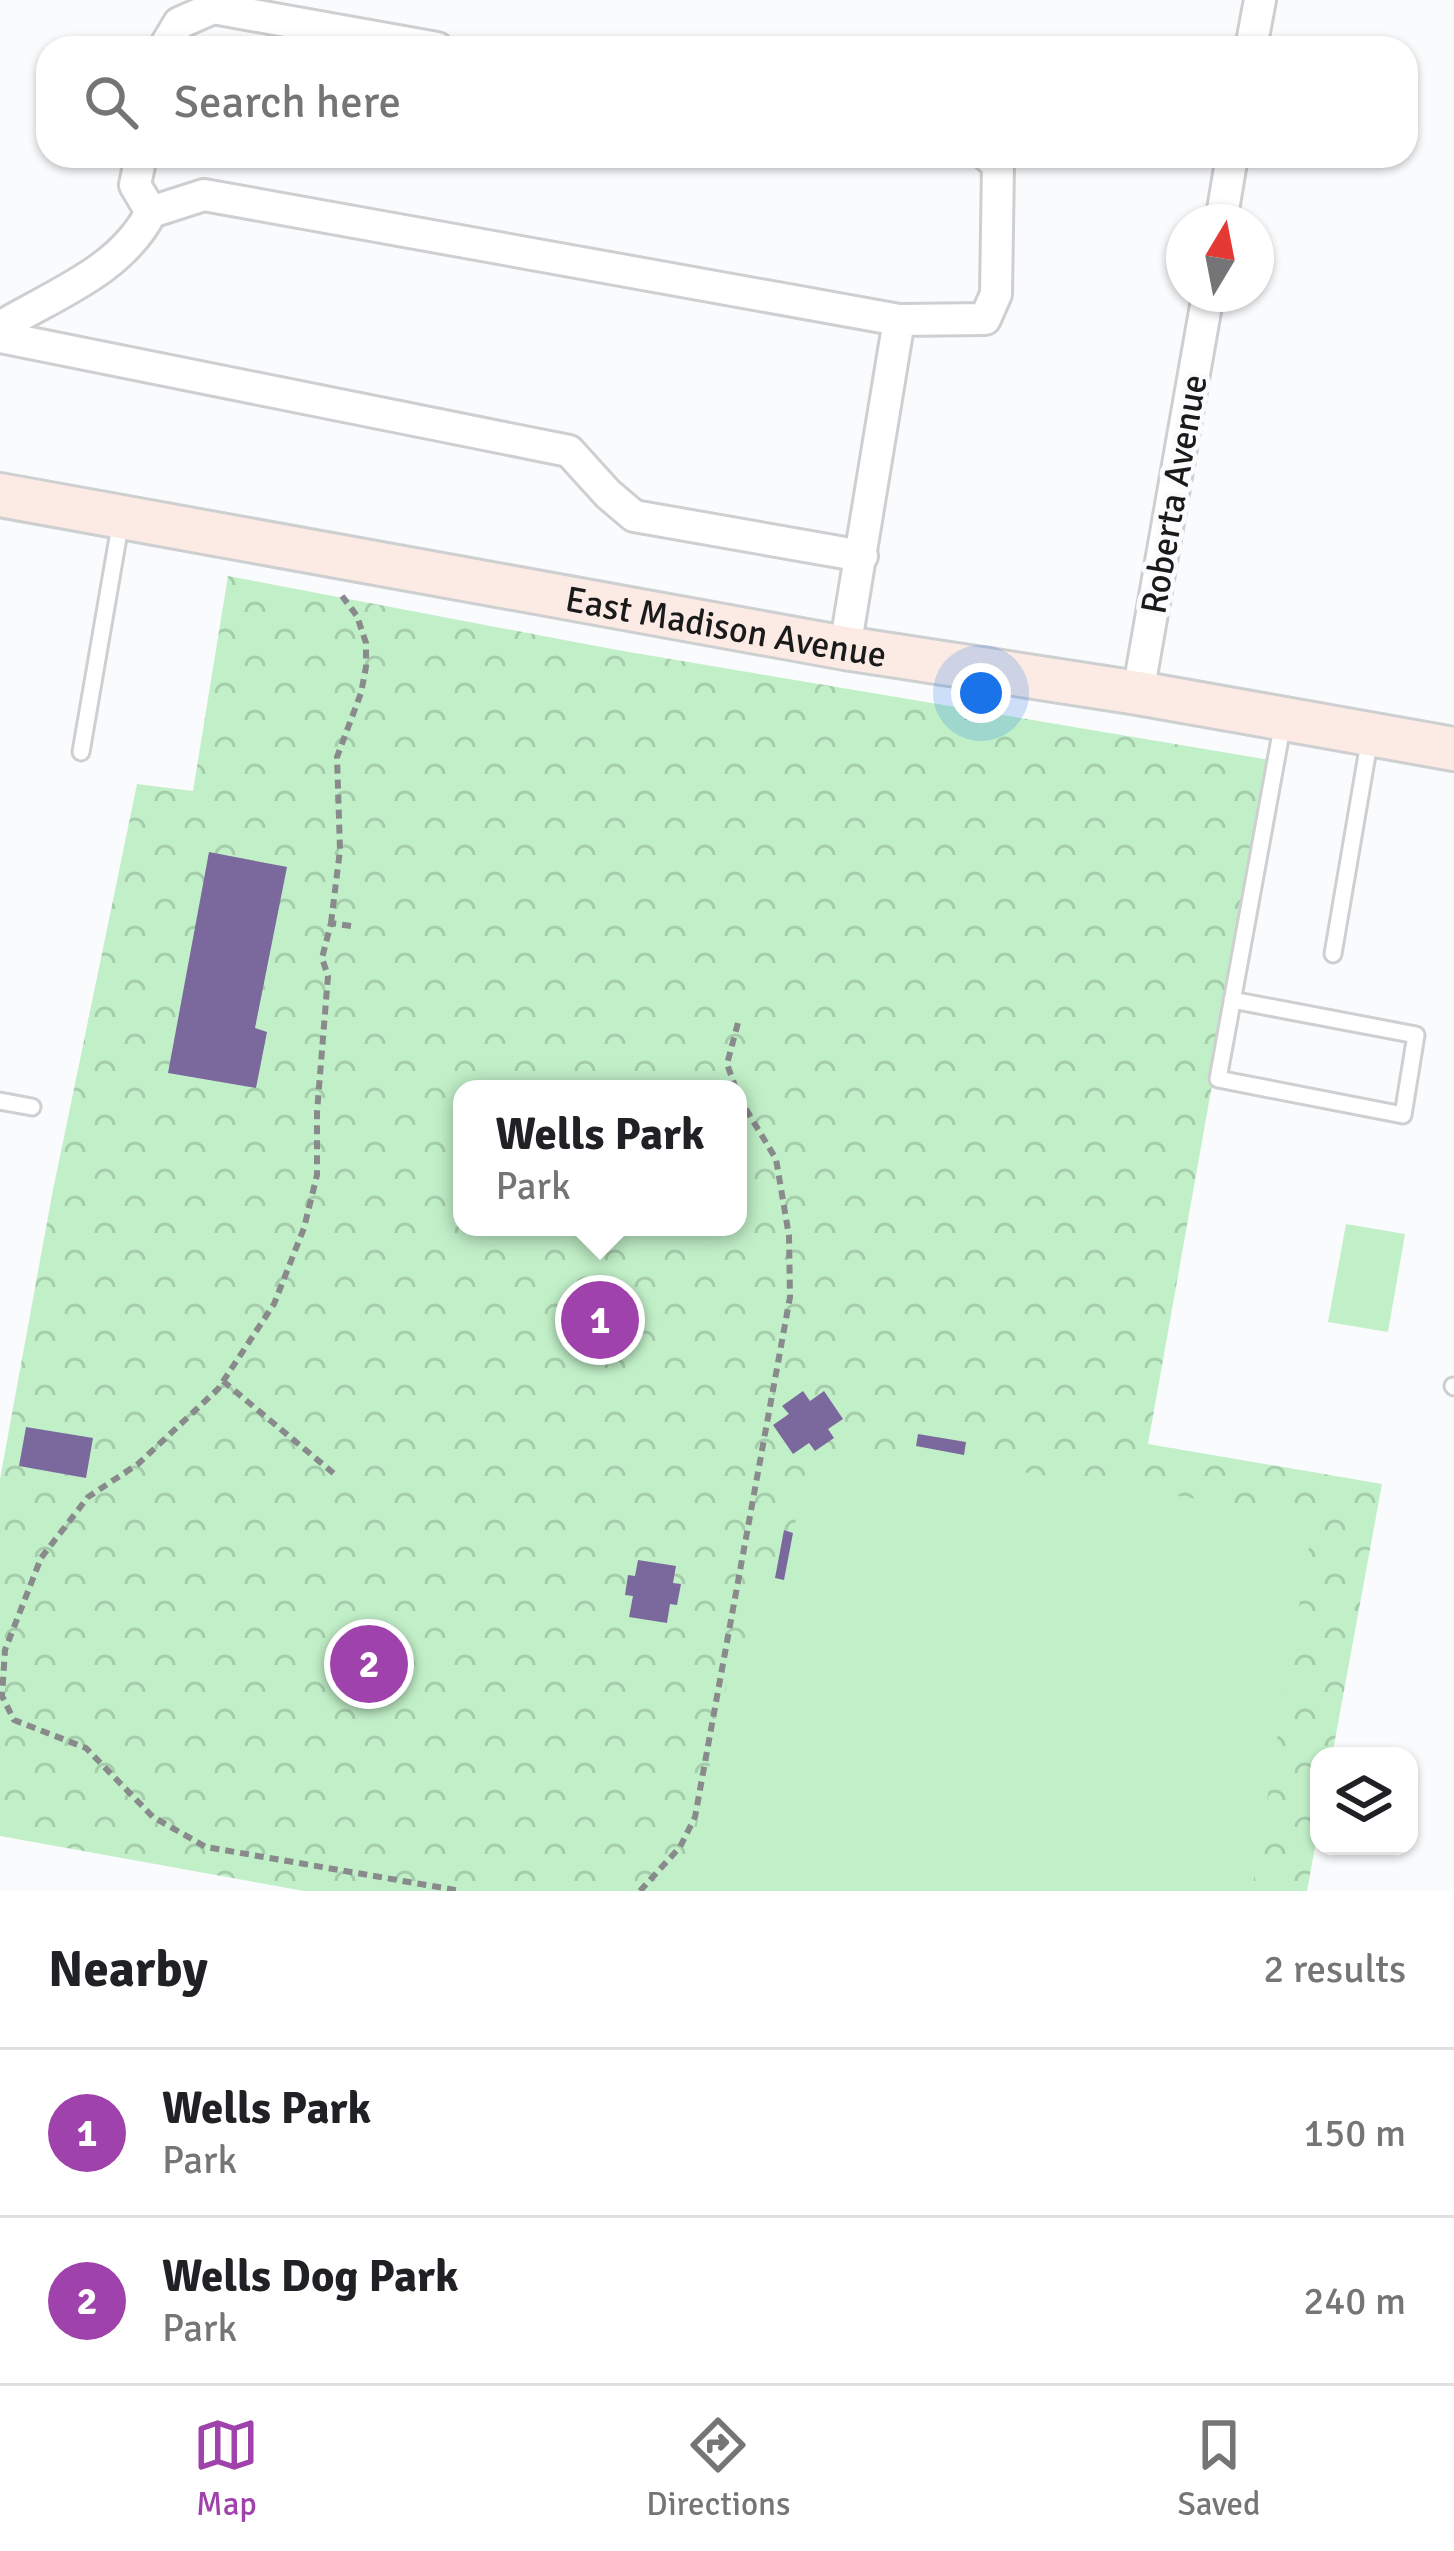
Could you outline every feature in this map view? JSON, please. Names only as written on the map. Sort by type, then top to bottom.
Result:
[{"type":"street","points":[[1254,36],[1260,0]]},
{"type":"street","points":[[170,36],[178,22],[213,8],[370,36]]},
{"type":"street","points":[[139,168],[135,185],[151,212]]},
{"type":"street","points":[[0,326],[113,262],[140,234],[151,212],[204,195],[899,320],[985,319],[996,294],[998,168]]},
{"type":"street","points":[[1224,204],[1230,168]]},
{"type":"street","name":"Roberta Avenue","points":[[1138,693],[1205,312]]},
{"type":"street","points":[[845,648],[899,320]]},
{"type":"street","points":[[0,337],[569,451],[634,516],[862,556]]},
{"type":"street","name":"East Madison Avenue","points":[[0,495],[845,648],[1454,749]]},
{"type":"lane","points":[[81,752],[122,517]]},
{"type":"lane","points":[[1232,1000],[1416,1035],[1403,1115],[1218,1079],[1232,1000],[1283,719]]},
{"type":"lane","points":[[1333,954],[1370,734]]},
{"type":"lane","points":[[0,1101],[32,1107]]},
{"type":"path","points":[[337,555],[333,586],[357,616],[366,643],[366,667],[338,757],[340,850],[322,958],[328,976],[317,1174],[304,1228],[274,1304],[223,1381],[154,1450],[88,1497],[40,1558],[4,1650],[1,1696],[14,1720],[86,1748],[152,1816],[206,1847],[460,1891]]},
{"type":"path","points":[[331,922],[351,926]]},
{"type":"path","points":[[733,1080],[728,1064],[739,1019]]},
{"type":"path","points":[[640,1891],[680,1846],[695,1817],[790,1297],[789,1237],[776,1159],[747,1110]]},
{"type":"path","points":[[223,1381],[338,1477]]},
{"type":"green space","points":[[228,576],[617,650],[1270,760],[1148,1444],[1382,1484],[1334,1747],[1310,1747],[1314,1855],[1307,1891],[304,1891],[0,1836],[0,1479],[52,1195],[137,784],[193,791]]},
{"type":"green space","points":[[1346,1224],[1405,1234],[1388,1332],[1328,1322]]},
{"type":"green space","points":[[860,1447],[1314,1517],[1252,1891],[683,1891],[729,1674],[744,1674],[757,1586],[782,1589],[806,1469]]},
{"type":"building","points":[[209,852],[287,867],[255,1028],[267,1032],[256,1088],[168,1073]]},
{"type":"building","points":[[803,1391],[810,1401],[824,1391],[843,1419],[828,1429],[834,1438],[815,1451],[809,1443],[793,1454],[773,1425],[789,1414],[782,1406]]},
{"type":"building","points":[[26,1427],[93,1438],[86,1478],[19,1466]]},
{"type":"building","points":[[918,1434],[966,1442],[964,1455],[916,1446]]},
{"type":"building","points":[[784,1530],[793,1533],[784,1580],[775,1578]]},
{"type":"building","points":[[638,1560],[676,1566],[673,1583],[681,1584],[667,1623],[629,1617],[633,1596],[625,1595],[628,1575],[635,1576]]},
{"type":"place","name":"Wells Park","points":[[600,1320]]},
{"type":"place","name":"Wells Dog Park","points":[[369,1664]]}]
